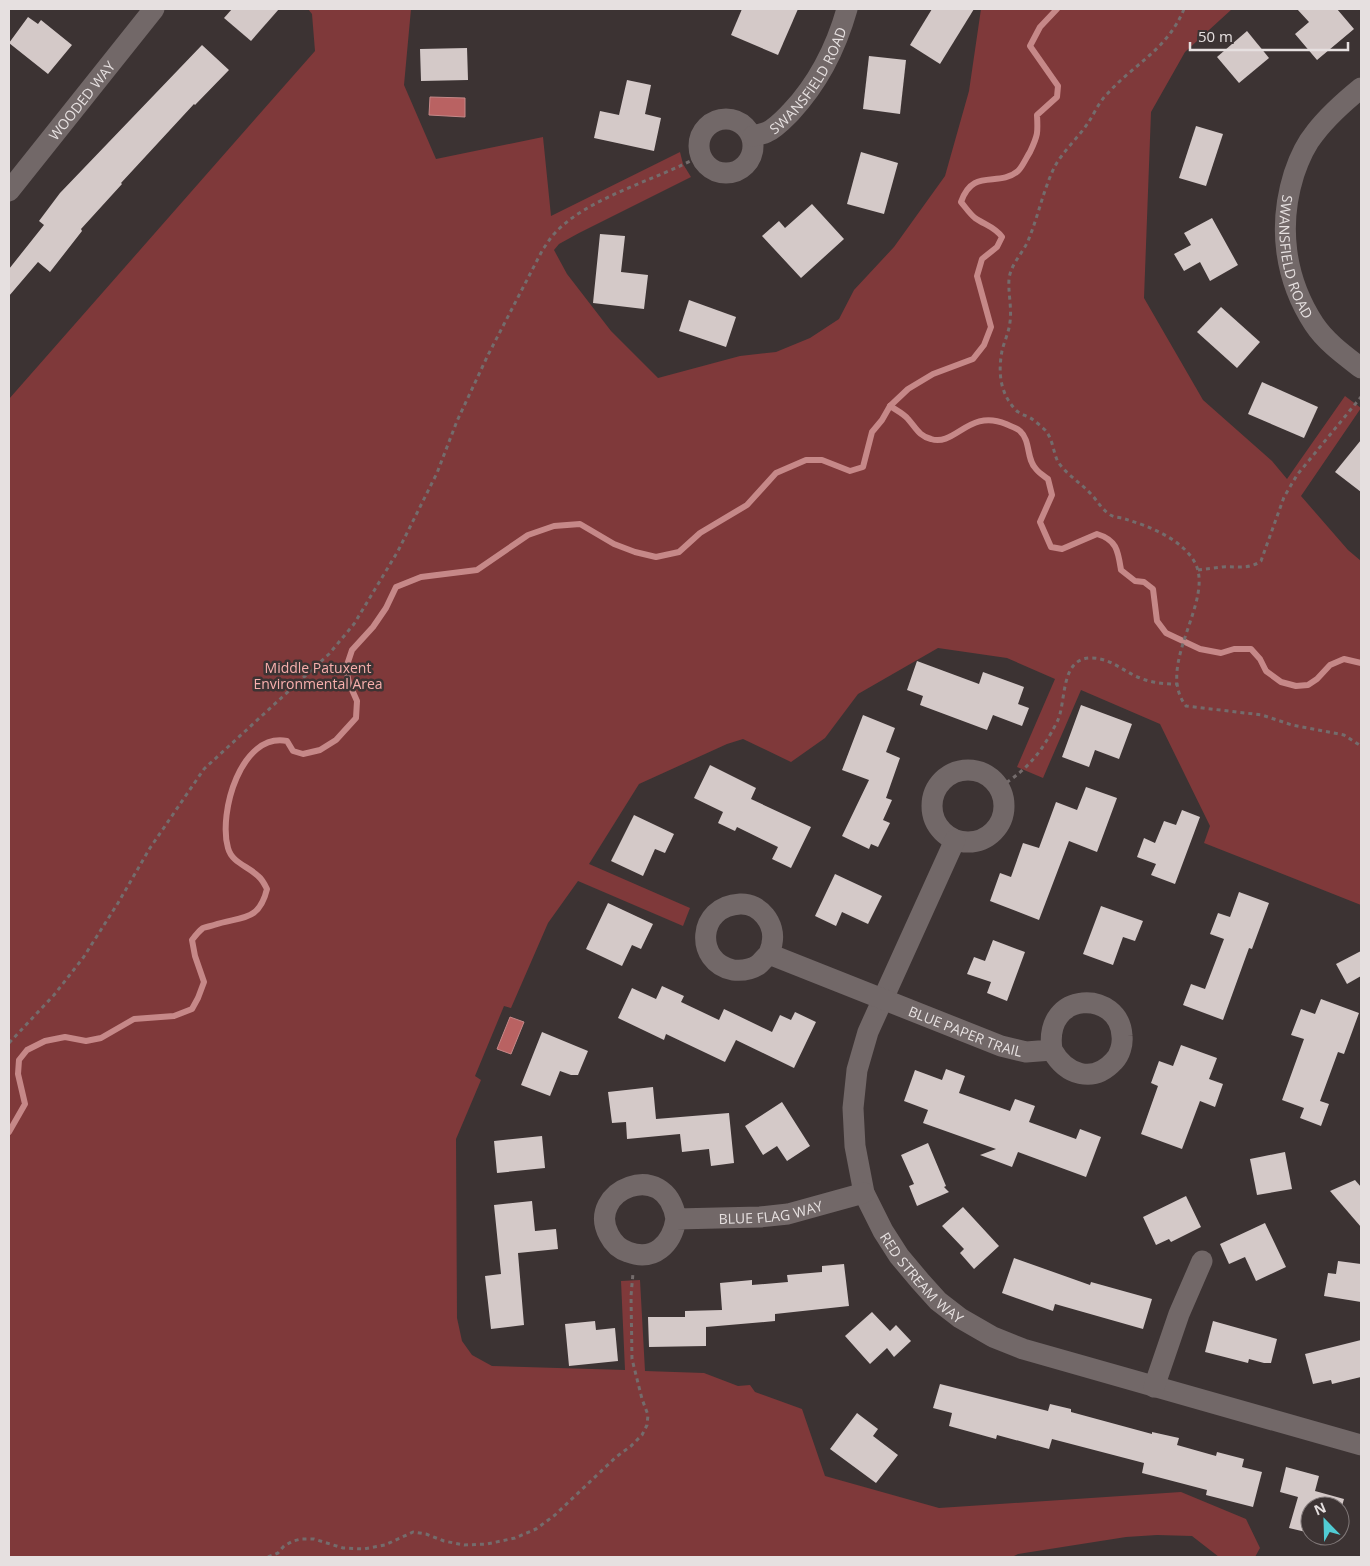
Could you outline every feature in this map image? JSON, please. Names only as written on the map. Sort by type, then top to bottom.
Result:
[{"type":"street","name":"WOODED WAY","points":[[9,191],[154,9]]},
{"type":"street","name":"SWANSFIELD ROAD","points":[[753,136],[768,132],[783,121],[799,104],[816,81],[830,57],[841,30],[846,9]]},
{"type":"street","name":"SWANSFIELD ROAD","points":[[1361,88],[1345,100],[1314,134],[1299,158],[1289,190],[1284,221],[1286,248],[1292,275],[1301,300],[1315,325],[1336,349],[1361,368]]},
{"type":"street","name":"SWANSFIELD ROAD","points":[[728,118],[738,121],[747,127],[753,136],[752,158],[736,172],[725,174],[714,171],[706,165],[700,156],[698,145],[701,134],[717,120],[728,118]]},
{"type":"street","points":[[970,769],[984,772],[1000,787],[1004,799],[1004,813],[998,827],[988,836],[977,841],[955,840],[942,831],[934,820],[932,808],[934,793],[942,781],[956,771],[970,769]]},
{"type":"street","name":"RED STREAM WAY","points":[[955,840],[868,1032],[857,1070],[853,1108],[855,1146],[864,1193],[883,1231],[899,1256],[938,1301],[960,1318],[993,1336],[1023,1349],[1361,1445]]},
{"type":"street","name":"BLUE PAPER TRAIL","points":[[768,954],[1001,1046],[1026,1052],[1052,1050]]},
{"type":"street","points":[[638,1184],[652,1186],[661,1190],[675,1208],[676,1219],[674,1231],[668,1242],[660,1250],[647,1255],[635,1255],[622,1250],[613,1242],[606,1230],[605,1220],[607,1208],[613,1197],[626,1187],[638,1184]]},
{"type":"street","name":"BLUE FLAG WAY","points":[[676,1219],[760,1217],[788,1214],[864,1193]]},
{"type":"street","points":[[1154,1387],[1179,1314],[1202,1261]]},
{"type":"path","points":[[1184,9],[1170,35],[1156,51],[1126,75],[1105,96],[1088,124],[1055,166],[1044,193],[1036,222],[1025,247],[1014,262],[1009,278],[1010,322],[1002,353],[1000,378],[1004,395],[1015,410],[1032,418],[1047,432],[1057,460],[1065,471],[1092,495],[1111,516],[1125,519],[1176,540],[1194,560],[1198,570],[1199,584],[1191,621],[1179,656],[1176,675],[1182,700],[1186,706],[1262,715],[1292,725],[1344,735],[1361,746]]},
{"type":"path","points":[[9,1043],[54,995],[83,958],[118,904],[150,848],[204,769],[329,654],[354,624],[398,551],[437,473],[457,422],[488,355],[543,249],[555,233],[573,218],[600,202],[700,156]]},
{"type":"path","points":[[1198,570],[1222,567],[1244,568],[1253,566],[1261,561],[1284,497],[1297,475],[1361,397]]},
{"type":"path","points":[[1000,787],[1032,762],[1058,720],[1068,675],[1075,664],[1089,658],[1104,658],[1141,679],[1178,684]]},
{"type":"path","points":[[268,1557],[278,1553],[292,1541],[301,1539],[314,1539],[342,1548],[364,1549],[385,1545],[413,1532],[464,1545],[487,1544],[515,1538],[536,1528],[555,1514],[642,1435],[648,1425],[648,1415],[632,1359],[631,1296],[635,1255]]},
{"type":"green space","name":"Middle Patuxent Environmental Area","points":[[308,9],[411,9],[404,85],[436,159],[543,137],[551,216],[680,152],[683,164],[691,177],[579,233],[559,244],[554,250],[567,274],[611,331],[658,378],[740,356],[776,352],[810,338],[839,319],[854,290],[894,247],[945,176],[969,91],[981,9],[1232,9],[1185,52],[1151,112],[1144,298],[1203,400],[1272,461],[1287,479],[1345,396],[1361,408],[1301,496],[1348,550],[1361,561],[1361,905],[1204,843],[1210,826],[1160,724],[1081,690],[1043,778],[1017,767],[1055,679],[1007,658],[938,648],[858,694],[825,738],[791,762],[743,739],[727,744],[639,784],[589,864],[690,908],[683,926],[578,881],[548,923],[511,1008],[504,1006],[475,1076],[481,1080],[456,1139],[457,1318],[462,1341],[472,1355],[492,1366],[625,1370],[621,1281],[640,1280],[645,1371],[704,1373],[738,1386],[750,1385],[755,1392],[802,1409],[825,1476],[939,1508],[1181,1492],[1246,1519],[1260,1548],[1255,1557],[1219,1557],[1192,1536],[1157,1535],[1126,1537],[1018,1554],[1012,1557],[9,1557],[9,399],[315,51],[312,14]]},
{"type":"shaded area","points":[[430,97],[465,98],[465,117],[429,115]]},
{"type":"shaded area","points":[[510,1017],[524,1022],[511,1054],[497,1049]]},
{"type":"building","points":[[232,9],[279,9],[251,41],[224,18]]},
{"type":"building","points":[[742,9],[798,9],[778,55],[731,35]]},
{"type":"building","points":[[932,9],[974,9],[940,64],[910,45]]},
{"type":"building","points":[[1297,9],[1337,9],[1354,29],[1317,60],[1295,34],[1309,22]]},
{"type":"building","points":[[28,17],[38,24],[41,20],[72,45],[48,74],[9,43]]},
{"type":"building","points":[[1247,31],[1269,58],[1239,83],[1217,57]]},
{"type":"building","points":[[202,45],[229,70],[194,104],[121,183],[81,229],[82,231],[50,272],[38,262],[9,296],[9,269],[44,225],[39,221],[60,193]]},
{"type":"building","points":[[467,48],[468,80],[421,81],[420,49]]},
{"type":"building","points":[[869,56],[906,60],[900,114],[863,109]]},
{"type":"building","points":[[627,80],[651,85],[645,114],[661,118],[654,151],[594,138],[600,111],[619,115]]},
{"type":"building","points":[[1196,126],[1223,134],[1206,186],[1179,178]]},
{"type":"building","points":[[861,152],[898,163],[884,214],[847,204]]},
{"type":"building","points":[[812,204],[844,239],[801,278],[762,236],[779,221],[785,228]]},
{"type":"building","points":[[1212,218],[1238,265],[1210,281],[1200,262],[1184,271],[1174,254],[1191,245],[1184,233]]},
{"type":"building","points":[[600,234],[625,236],[621,272],[648,275],[644,309],[593,303]]},
{"type":"building","points":[[689,300],[736,317],[726,347],[679,331]]},
{"type":"building","points":[[1221,307],[1260,342],[1237,368],[1197,332]]},
{"type":"building","points":[[1262,382],[1318,407],[1304,438],[1248,414]]},
{"type":"building","points":[[1361,440],[1361,492],[1335,472]]},
{"type":"building","points":[[917,661],[979,684],[983,672],[1024,687],[1018,704],[1029,708],[1022,726],[993,715],[987,730],[920,705],[923,696],[907,690]]},
{"type":"building","points":[[1081,705],[1132,724],[1119,759],[1095,750],[1089,767],[1062,757]]},
{"type":"building","points":[[863,715],[895,728],[886,752],[900,758],[886,798],[892,800],[883,820],[890,823],[878,847],[871,844],[869,849],[842,836],[869,780],[842,770]]},
{"type":"building","points":[[710,765],[756,788],[751,799],[811,827],[791,868],[772,859],[778,847],[737,827],[735,831],[718,823],[723,812],[694,798]]},
{"type":"building","points":[[1086,787],[1117,798],[1097,852],[1069,841],[1039,920],[990,901],[1000,873],[1011,877],[1023,843],[1039,848],[1056,802],[1077,810]]},
{"type":"building","points":[[1182,810],[1200,817],[1175,884],[1151,875],[1156,864],[1137,857],[1144,838],[1155,843],[1164,821],[1176,825]]},
{"type":"building","points":[[634,815],[674,834],[665,853],[655,849],[643,876],[611,861]]},
{"type":"building","points":[[835,874],[882,896],[868,924],[842,912],[836,926],[815,916]]},
{"type":"building","points":[[1239,892],[1269,903],[1252,949],[1249,948],[1223,1020],[1183,1005],[1191,984],[1205,989],[1224,939],[1210,934],[1218,913],[1230,917]]},
{"type":"building","points":[[608,903],[653,924],[641,949],[632,945],[622,966],[586,949]]},
{"type":"building","points":[[1101,906],[1143,921],[1135,941],[1123,937],[1113,965],[1083,954]]},
{"type":"building","points":[[993,940],[1025,952],[1007,1001],[987,993],[991,982],[967,974],[974,957],[985,961]]},
{"type":"building","points":[[1361,951],[1361,976],[1347,984],[1336,964]]},
{"type":"building","points":[[662,986],[684,996],[681,1002],[719,1020],[724,1009],[772,1032],[780,1015],[791,1020],[795,1012],[816,1022],[794,1068],[736,1040],[725,1062],[666,1034],[664,1040],[618,1018],[632,988],[656,999]]},
{"type":"building","points":[[1321,999],[1359,1013],[1344,1054],[1338,1052],[1320,1101],[1329,1104],[1321,1126],[1300,1118],[1304,1108],[1282,1100],[1304,1039],[1291,1035],[1301,1009],[1315,1014]]},
{"type":"building","points":[[542,1032],[588,1051],[578,1075],[571,1075],[560,1071],[550,1096],[521,1085]]},
{"type":"building","points":[[1181,1045],[1217,1058],[1209,1079],[1223,1084],[1215,1107],[1200,1101],[1182,1149],[1141,1134],[1158,1086],[1151,1083],[1159,1061],[1173,1066]]},
{"type":"building","points":[[946,1069],[965,1076],[959,1093],[1010,1111],[1015,1099],[1035,1106],[1029,1122],[1076,1139],[1080,1129],[1101,1137],[1086,1177],[1018,1152],[1012,1167],[980,1155],[996,1149],[923,1123],[928,1110],[904,1101],[915,1070],[942,1080]]},
{"type":"building","points":[[653,1087],[656,1119],[729,1113],[734,1163],[711,1166],[709,1149],[682,1152],[680,1134],[627,1139],[626,1122],[612,1123],[608,1092]]},
{"type":"building","points":[[782,1102],[810,1146],[787,1161],[777,1146],[763,1155],[745,1126]]},
{"type":"building","points":[[542,1136],[545,1168],[497,1173],[494,1141]]},
{"type":"building","points":[[928,1143],[946,1186],[944,1187],[949,1192],[917,1206],[909,1186],[914,1184],[901,1155]]},
{"type":"building","points":[[1285,1152],[1292,1189],[1257,1195],[1250,1159]]},
{"type":"building","points":[[1355,1180],[1361,1187],[1361,1227],[1330,1191]]},
{"type":"building","points":[[1186,1196],[1201,1227],[1171,1242],[1169,1239],[1156,1245],[1143,1217]]},
{"type":"building","points":[[532,1201],[535,1231],[556,1229],[558,1249],[518,1253],[524,1325],[491,1329],[485,1276],[501,1274],[494,1205]]},
{"type":"building","points":[[963,1207],[999,1246],[974,1269],[960,1253],[964,1249],[942,1226]]},
{"type":"building","points":[[1265,1223],[1286,1267],[1256,1281],[1245,1257],[1229,1264],[1220,1244]]},
{"type":"building","points":[[1014,1258],[1090,1285],[1091,1282],[1152,1299],[1143,1329],[1055,1304],[1053,1311],[1002,1293]]},
{"type":"building","points":[[1338,1261],[1361,1264],[1361,1302],[1324,1296],[1328,1273],[1336,1274]]},
{"type":"building","points":[[844,1264],[849,1306],[775,1314],[775,1321],[706,1327],[706,1346],[649,1347],[648,1317],[685,1317],[685,1311],[722,1310],[720,1283],[752,1280],[752,1285],[788,1282],[787,1275],[822,1272],[822,1266]]},
{"type":"building","points":[[872,1312],[890,1331],[896,1325],[911,1341],[894,1357],[887,1348],[870,1364],[845,1336]]},
{"type":"building","points":[[595,1321],[596,1330],[615,1328],[618,1361],[569,1366],[565,1324]]},
{"type":"building","points":[[1213,1321],[1277,1339],[1271,1363],[1249,1359],[1248,1363],[1205,1352]]},
{"type":"building","points":[[1361,1340],[1361,1377],[1332,1384],[1331,1380],[1313,1384],[1305,1354]]},
{"type":"building","points":[[940,1384],[1048,1411],[1050,1404],[1071,1409],[1071,1412],[1152,1434],[1152,1432],[1179,1438],[1177,1445],[1216,1456],[1217,1452],[1244,1459],[1242,1467],[1262,1472],[1253,1507],[1206,1495],[1207,1490],[1142,1473],[1144,1463],[1052,1439],[1049,1449],[997,1435],[996,1439],[949,1426],[952,1413],[933,1408]]},
{"type":"building","points":[[857,1413],[878,1429],[873,1436],[898,1455],[876,1483],[830,1449]]},
{"type":"building","points":[[1286,1467],[1319,1476],[1315,1491],[1333,1496],[1300,1496],[1300,1531],[1289,1528],[1298,1497],[1280,1492]]},
{"type":"waterway","points":[[9,1132],[25,1104],[18,1074],[19,1060],[27,1050],[45,1041],[65,1037],[86,1041],[101,1038],[134,1019],[174,1016],[192,1009],[204,982],[195,956],[192,940],[203,928],[254,913],[264,900],[267,889],[259,877],[233,857],[228,848],[226,833],[227,815],[230,796],[236,778],[245,762],[257,749],[271,742],[287,741],[293,751],[303,754],[320,750],[336,740],[356,718],[357,701],[349,683],[346,668],[352,650],[373,627],[386,608],[396,587],[421,577],[477,570],[528,535],[554,526],[580,524],[614,544],[656,557],[679,552],[700,533],[747,505],[776,473],[806,460],[822,460],[850,471],[863,467],[872,432],[890,406],[908,389],[933,374],[973,359],[984,345],[991,327],[977,276],[982,259],[997,247],[1002,237],[993,228],[975,218],[961,202],[966,191],[979,181],[1010,176],[1018,171],[1035,142],[1037,115],[1057,97],[1058,86],[1030,46],[1040,27],[1057,9]]},
{"type":"waterway","points":[[890,406],[906,417],[921,434],[931,439],[940,440],[948,438],[972,424],[982,421],[993,420],[1019,430],[1026,440],[1033,465],[1048,479],[1052,495],[1040,522],[1051,547],[1062,549],[1097,534],[1109,539],[1117,552],[1121,570],[1135,581],[1144,582],[1153,589],[1157,621],[1166,633],[1200,649],[1221,653],[1234,649],[1251,649],[1260,659],[1266,671],[1281,682],[1296,686],[1308,685],[1317,679],[1330,665],[1344,659],[1361,663]]}]
